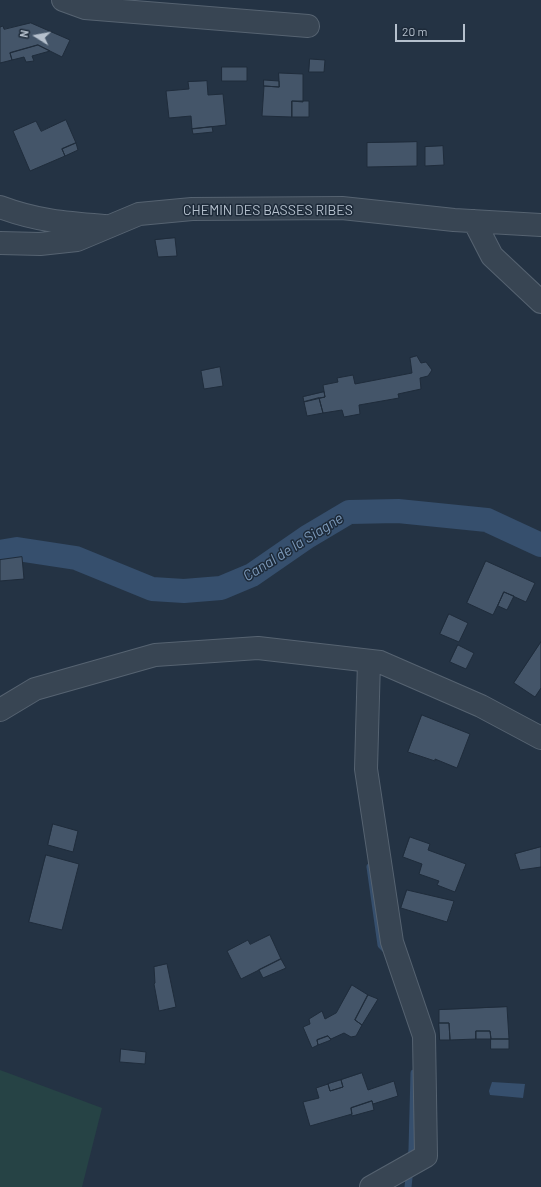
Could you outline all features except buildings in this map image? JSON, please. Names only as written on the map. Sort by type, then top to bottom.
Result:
[{"type":"street","points":[[63,0],[85,8],[308,26]]},
{"type":"street","points":[[0,207],[24,216],[53,222],[108,227]]},
{"type":"street","name":"CHEMIN DES BASSES RIBES","points":[[0,243],[40,244],[77,240],[139,214],[192,209],[342,208],[474,221],[541,225]]},
{"type":"street","points":[[474,221],[492,256],[541,302]]},
{"type":"street","points":[[0,710],[35,689],[155,655],[258,648],[380,662],[481,706],[541,738]]},
{"type":"street","points":[[369,661],[366,769],[392,942],[424,1036],[426,1156],[371,1187]]},
{"type":"green space","points":[[0,1070],[102,1108],[82,1187],[0,1187]]},
{"type":"water","points":[[492,1082],[525,1084],[523,1098],[490,1095],[489,1091]]},
{"type":"waterway","name":"Canal de la Siagne","points":[[0,552],[17,549],[76,558],[152,589],[184,591],[221,588],[252,575],[307,537],[349,512],[398,511],[487,520],[541,545]]},
{"type":"waterway","points":[[370,867],[381,945],[389,953]]},
{"type":"waterway","points":[[408,1187],[412,1149],[414,1073]]}]
